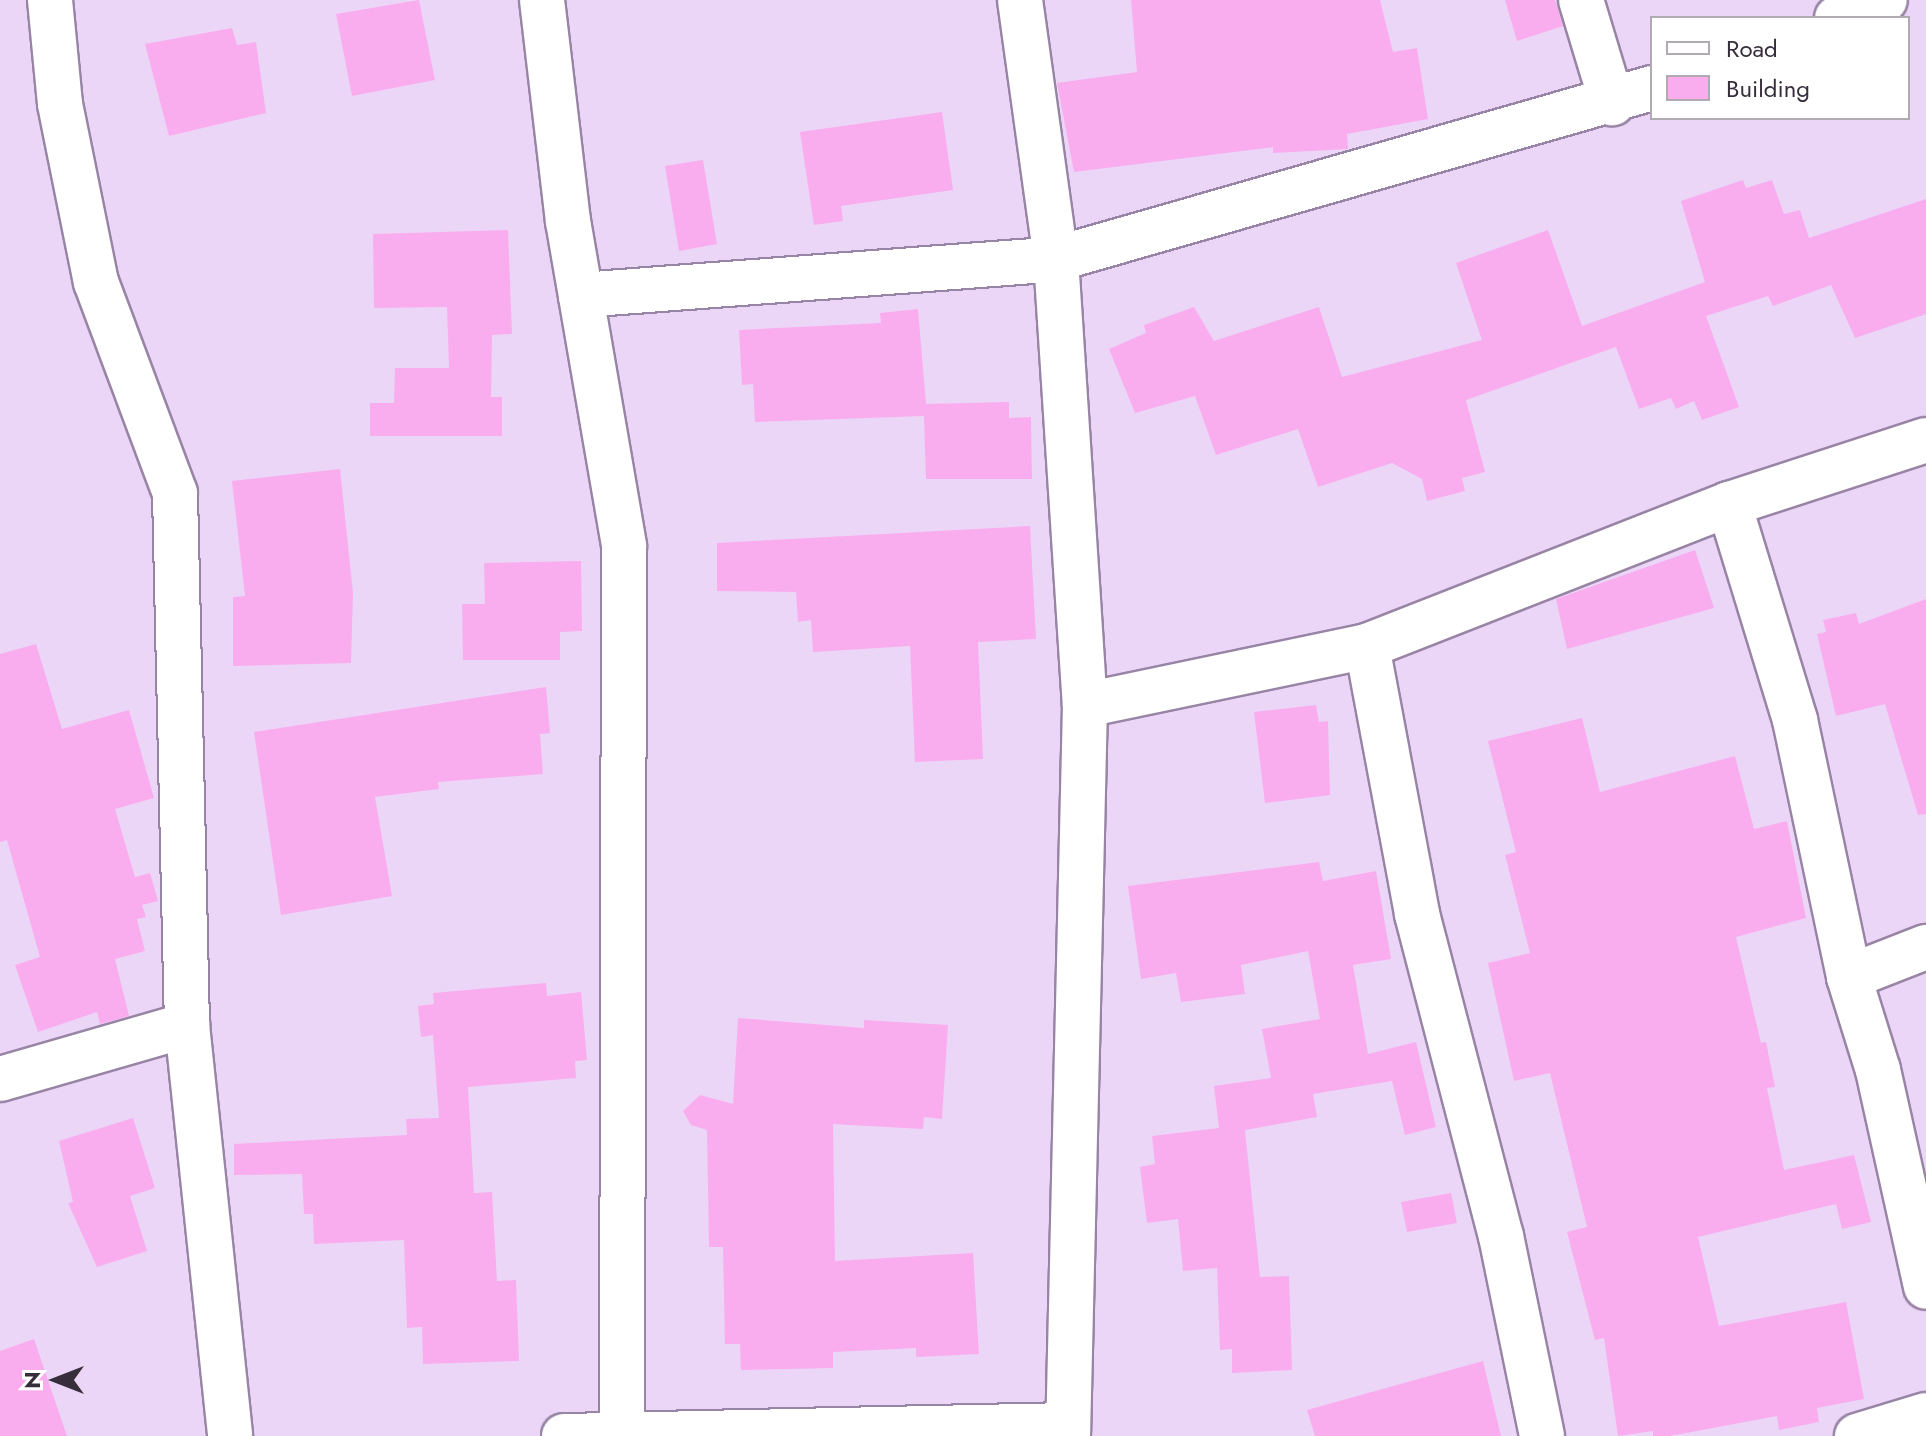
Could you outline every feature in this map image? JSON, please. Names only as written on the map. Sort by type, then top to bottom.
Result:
[{"type":"street","points":[[50,0],[60,104],[96,282],[175,493],[187,1025],[230,1436]]},
{"type":"street","points":[[542,0],[581,295],[624,546],[622,1433]]},
{"type":"street","points":[[564,1436],[1068,1430],[1085,705],[1056,259],[1020,0]]},
{"type":"street","points":[[1581,0],[1612,103]]},
{"type":"street","points":[[1842,16],[1885,0]]},
{"type":"street","points":[[581,295],[1056,259],[1612,103],[1650,89]]},
{"type":"street","points":[[1085,705],[1367,646],[1729,504],[1926,440]]},
{"type":"street","points":[[1729,504],[1795,720],[1849,977],[1878,1070],[1926,1287]]},
{"type":"street","points":[[1367,646],[1417,914],[1501,1236],[1542,1436]]},
{"type":"street","points":[[1849,977],[1926,947]]},
{"type":"street","points":[[0,1079],[187,1025]]},
{"type":"street","points":[[1857,1436],[1926,1415]]},
{"type":"building","points":[[419,0],[435,80],[352,96],[336,14]]},
{"type":"building","points":[[1131,0],[1380,0],[1393,52],[1417,48],[1428,119],[1347,134],[1348,149],[1273,153],[1273,147],[1074,172],[1057,83],[1137,72]]},
{"type":"building","points":[[1505,0],[1555,0],[1563,26],[1517,41]]},
{"type":"building","points":[[232,28],[237,45],[256,42],[266,113],[169,136],[145,44]]},
{"type":"building","points":[[942,112],[953,190],[841,206],[843,221],[814,225],[800,132]]},
{"type":"building","points":[[703,160],[717,244],[679,251],[665,166]]},
{"type":"building","points":[[1743,180],[1746,188],[1772,180],[1784,214],[1800,210],[1809,238],[1926,199],[1926,314],[1855,338],[1831,285],[1773,306],[1768,296],[1706,316],[1739,407],[1702,420],[1694,401],[1676,409],[1671,398],[1639,409],[1616,347],[1466,400],[1485,472],[1462,478],[1465,491],[1427,501],[1422,479],[1392,463],[1318,487],[1298,429],[1216,455],[1195,396],[1135,413],[1109,349],[1146,333],[1144,325],[1194,307],[1214,341],[1319,307],[1342,377],[1482,340],[1456,263],[1548,230],[1582,326],[1705,282],[1681,201]]},
{"type":"building","points":[[508,230],[512,334],[492,335],[491,397],[502,397],[502,436],[370,436],[370,403],[394,403],[395,368],[449,368],[447,307],[374,308],[373,234]]},
{"type":"building","points":[[918,309],[926,404],[1009,402],[1009,418],[1031,417],[1032,479],[926,479],[924,416],[755,422],[753,384],[742,385],[739,330],[881,323],[880,313]]},
{"type":"building","points":[[340,469],[353,593],[351,663],[233,666],[233,597],[245,596],[232,481]]},
{"type":"building","points":[[1030,526],[1036,639],[978,642],[983,759],[915,762],[910,646],[813,652],[811,620],[798,622],[796,592],[717,591],[717,543]]},
{"type":"building","points":[[1695,550],[1714,608],[1567,649],[1556,599]]},
{"type":"building","points":[[581,561],[582,631],[560,632],[560,660],[463,660],[462,604],[485,604],[484,563]]},
{"type":"building","points":[[1926,599],[1926,814],[1918,815],[1885,704],[1836,716],[1817,634],[1826,632],[1823,620],[1856,613],[1859,624]]},
{"type":"building","points":[[36,644],[62,729],[129,710],[154,798],[115,809],[135,877],[150,873],[158,901],[142,905],[146,917],[137,919],[145,951],[115,959],[129,1016],[100,1024],[97,1012],[38,1032],[15,965],[40,957],[7,840],[0,842],[0,654]]},
{"type":"building","points":[[546,687],[550,733],[540,734],[543,774],[438,782],[439,789],[375,797],[392,896],[281,915],[254,732]]},
{"type":"building","points":[[1316,705],[1319,722],[1328,721],[1330,795],[1265,803],[1254,712]]},
{"type":"building","points":[[1582,718],[1600,792],[1735,756],[1754,829],[1787,821],[1806,918],[1736,937],[1761,1043],[1766,1042],[1775,1087],[1767,1088],[1784,1170],[1854,1155],[1871,1222],[1842,1229],[1836,1204],[1698,1237],[1719,1326],[1846,1302],[1864,1399],[1817,1408],[1819,1422],[1779,1430],[1777,1416],[1670,1436],[1653,1436],[1653,1431],[1618,1436],[1604,1338],[1595,1340],[1567,1232],[1587,1227],[1550,1073],[1514,1081],[1488,963],[1530,953],[1505,855],[1516,852],[1488,741]]},
{"type":"building","points":[[1319,862],[1323,881],[1376,871],[1391,959],[1353,965],[1368,1054],[1416,1042],[1436,1127],[1405,1135],[1392,1081],[1313,1094],[1317,1117],[1245,1130],[1260,1277],[1289,1276],[1292,1370],[1232,1373],[1232,1349],[1220,1350],[1217,1268],[1183,1271],[1178,1219],[1147,1223],[1140,1167],[1155,1164],[1152,1136],[1219,1128],[1214,1086],[1271,1078],[1262,1029],[1320,1019],[1308,951],[1241,965],[1245,994],[1181,1002],[1176,973],[1141,979],[1128,886]]},
{"type":"building","points":[[546,983],[547,996],[581,992],[587,1060],[575,1061],[576,1078],[468,1087],[474,1193],[492,1192],[497,1281],[516,1280],[519,1361],[423,1364],[422,1327],[407,1328],[404,1240],[314,1244],[313,1214],[304,1214],[302,1174],[234,1175],[234,1144],[407,1135],[406,1119],[439,1118],[433,1035],[421,1037],[418,1006],[434,1004],[433,993]]},
{"type":"building","points":[[738,1018],[864,1028],[864,1020],[948,1025],[942,1119],[924,1117],[923,1129],[833,1124],[835,1261],[973,1253],[979,1354],[916,1357],[916,1348],[833,1352],[833,1368],[741,1370],[740,1344],[725,1344],[723,1247],[709,1247],[707,1130],[691,1125],[683,1111],[700,1095],[733,1104]]},
{"type":"building","points":[[133,1118],[155,1188],[130,1196],[147,1251],[97,1267],[68,1203],[73,1202],[59,1141]]},
{"type":"building","points":[[1451,1193],[1457,1223],[1407,1232],[1401,1202]]},
{"type":"building","points":[[34,1339],[67,1436],[0,1436],[0,1351]]},
{"type":"building","points":[[1483,1361],[1501,1436],[1315,1436],[1307,1410]]}]
